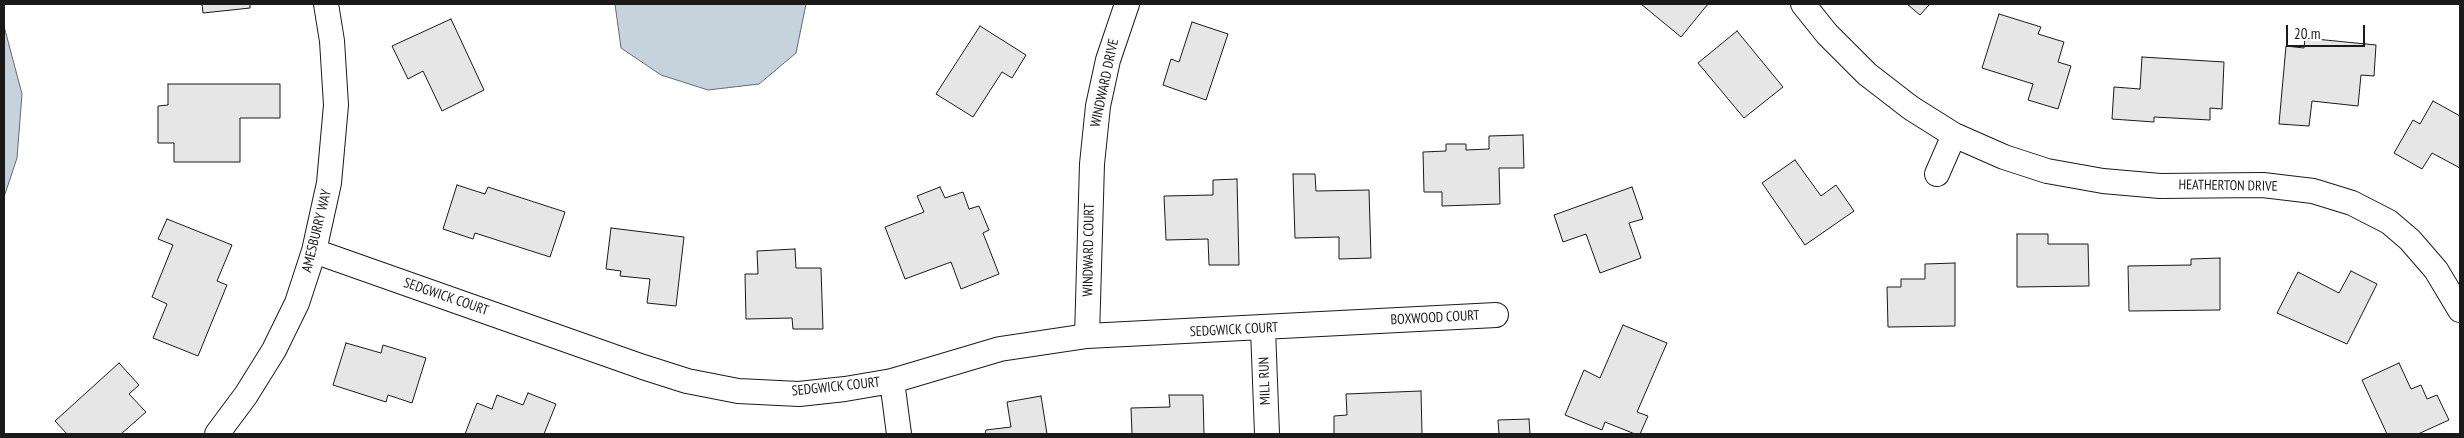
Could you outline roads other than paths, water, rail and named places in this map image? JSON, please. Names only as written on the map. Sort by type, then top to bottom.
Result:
[{"type":"street","name":"AMESBURRY WAY","points":[[216,434],[246,396],[274,350],[297,303],[314,251],[329,183],[336,105],[332,41],[326,4]]},
{"type":"street","name":"WINDWARD DRIVE","points":[[1092,164],[1098,106],[1108,60],[1126,4]]},
{"type":"street","name":"HEATHERTON DRIVE","points":[[1803,4],[1827,34],[1867,74],[1911,108],[1954,135],[2004,157],[2047,170],[2103,182],[2160,186],[2263,184],[2313,191],[2352,203],[2389,222],[2410,240],[2436,270],[2460,310]]},
{"type":"street","points":[[1937,174],[1954,135]]},
{"type":"street","name":"WINDWARD COURT","points":[[1087,336],[1092,164]]},
{"type":"street","name":"SEDGWICK COURT","points":[[314,251],[687,381],[738,391],[799,394],[892,381],[1000,349],[1087,336],[1375,322]]},
{"type":"street","name":"BOXWOOD COURT","points":[[1375,322],[1496,315]]},
{"type":"street","name":"MILL RUN","points":[[1263,328],[1267,434]]},
{"type":"street","points":[[892,381],[899,434]]}]
